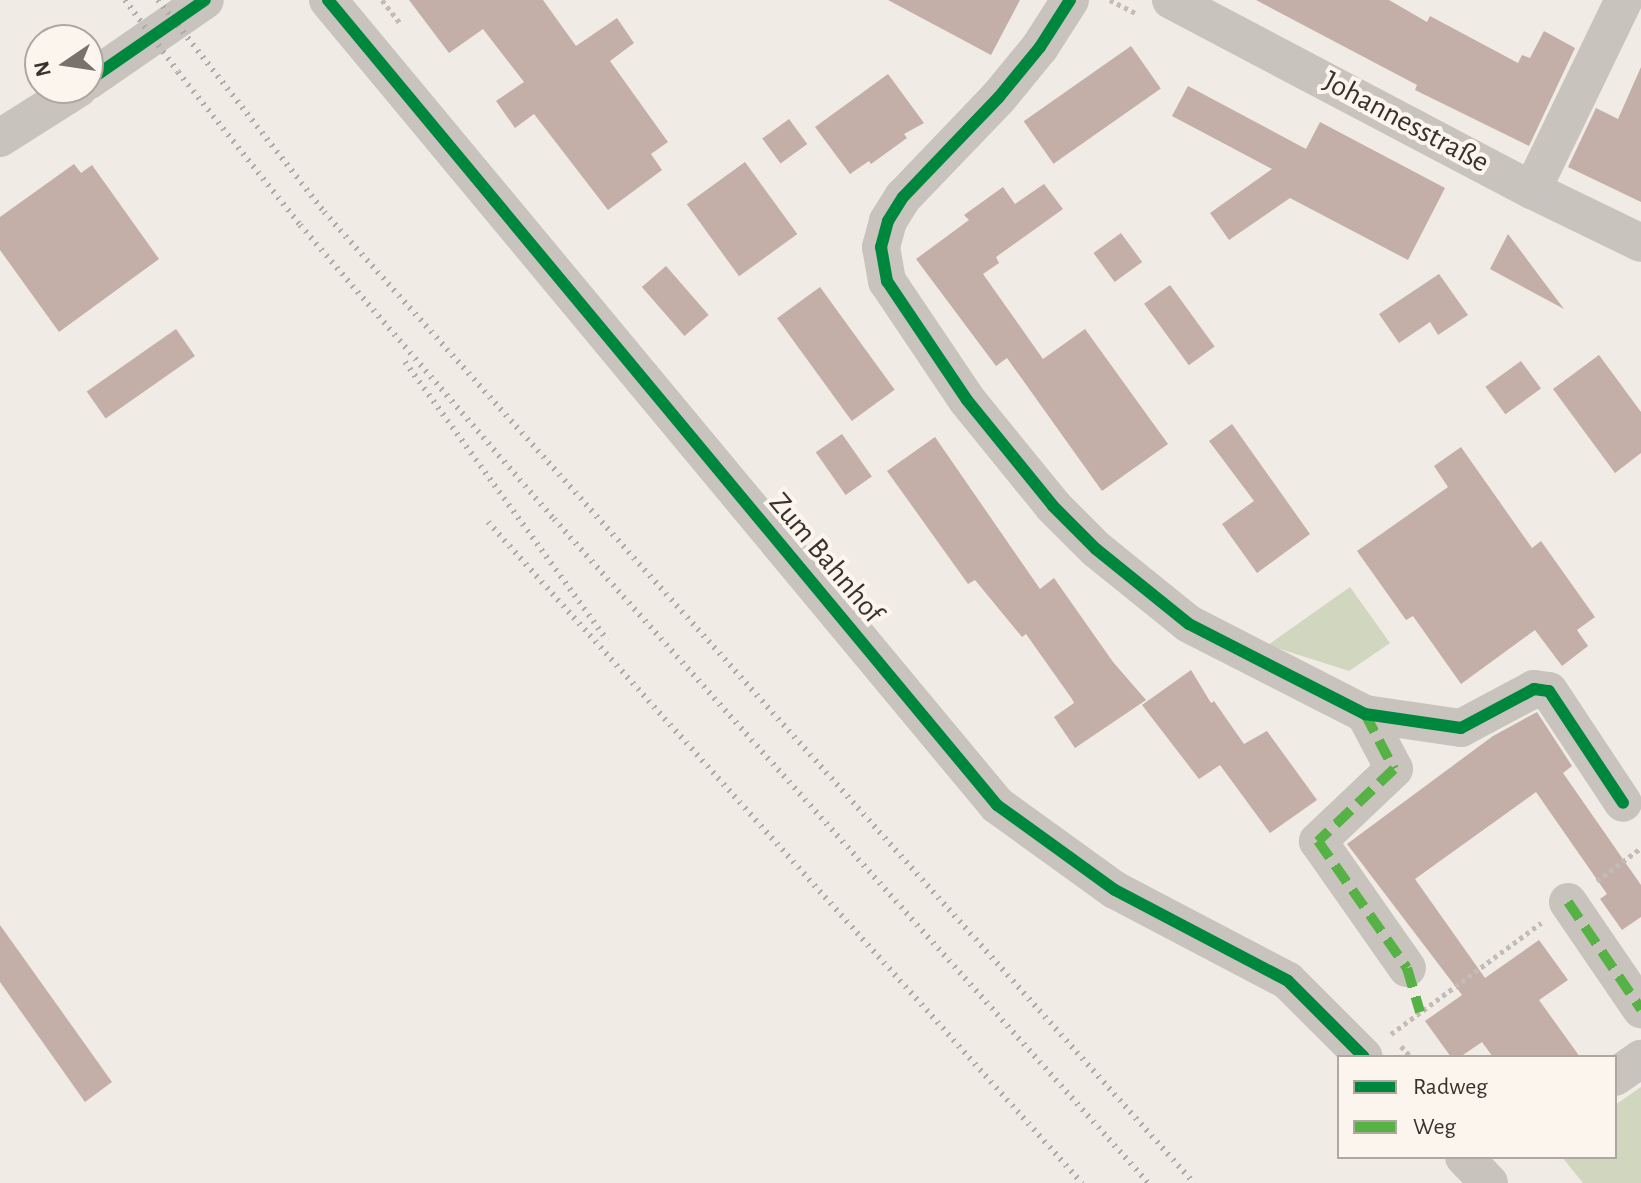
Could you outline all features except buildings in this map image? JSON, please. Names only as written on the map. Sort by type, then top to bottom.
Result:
[{"type":"street","points":[[104,70],[205,0]]},
{"type":"street","name":"Zum Bahnhof","points":[[328,0],[997,805],[1115,890],[1288,981],[1378,1039]]},
{"type":"street","points":[[1070,0],[1040,47],[999,97],[903,197],[888,221],[881,247],[887,281],[985,423],[1053,506],[1096,549],[1189,624],[1365,714],[1461,728],[1534,689],[1549,691],[1623,803]]},
{"type":"street","name":"Johannesstraße","points":[[1171,0],[1532,190],[1641,243]]},
{"type":"street","points":[[1532,190],[1624,0]]},
{"type":"street","points":[[0,138],[54,104]]},
{"type":"street","points":[[1365,714],[1394,769],[1318,841],[1407,968]]},
{"type":"street","points":[[1568,902],[1641,1009]]},
{"type":"street","points":[[1617,1076],[1641,1059]]},
{"type":"path","points":[[382,0],[401,24]]},
{"type":"path","points":[[1407,1055],[1378,1039],[1641,848]]},
{"type":"green space","points":[[1350,587],[1390,643],[1349,671],[1268,645]]},
{"type":"green space","points":[[1641,1087],[1641,1183],[1583,1183],[1564,1159],[1617,1159],[1617,1104]]},
{"type":"railway","points":[[125,0],[300,225],[554,519],[1148,1183]]},
{"type":"railway","points":[[158,0],[324,212],[1194,1183]]},
{"type":"railway","points":[[405,362],[607,640]]},
{"type":"railway","points":[[488,522],[1082,1183]]},
{"type":"marked path","points":[[1365,714],[1394,769],[1318,841],[1407,968],[1420,1012]]},
{"type":"marked path","points":[[1568,902],[1641,1009]]},
{"type":"cycle path","points":[[104,70],[205,0]]},
{"type":"cycle path","points":[[328,0],[997,805],[1115,890],[1288,981],[1362,1055]]},
{"type":"cycle path","points":[[1070,0],[1040,47],[999,97],[903,197],[888,221],[881,247],[887,281],[967,400],[1053,506],[1096,549],[1189,624],[1365,714],[1461,728],[1534,689],[1549,691],[1623,803]]}]
